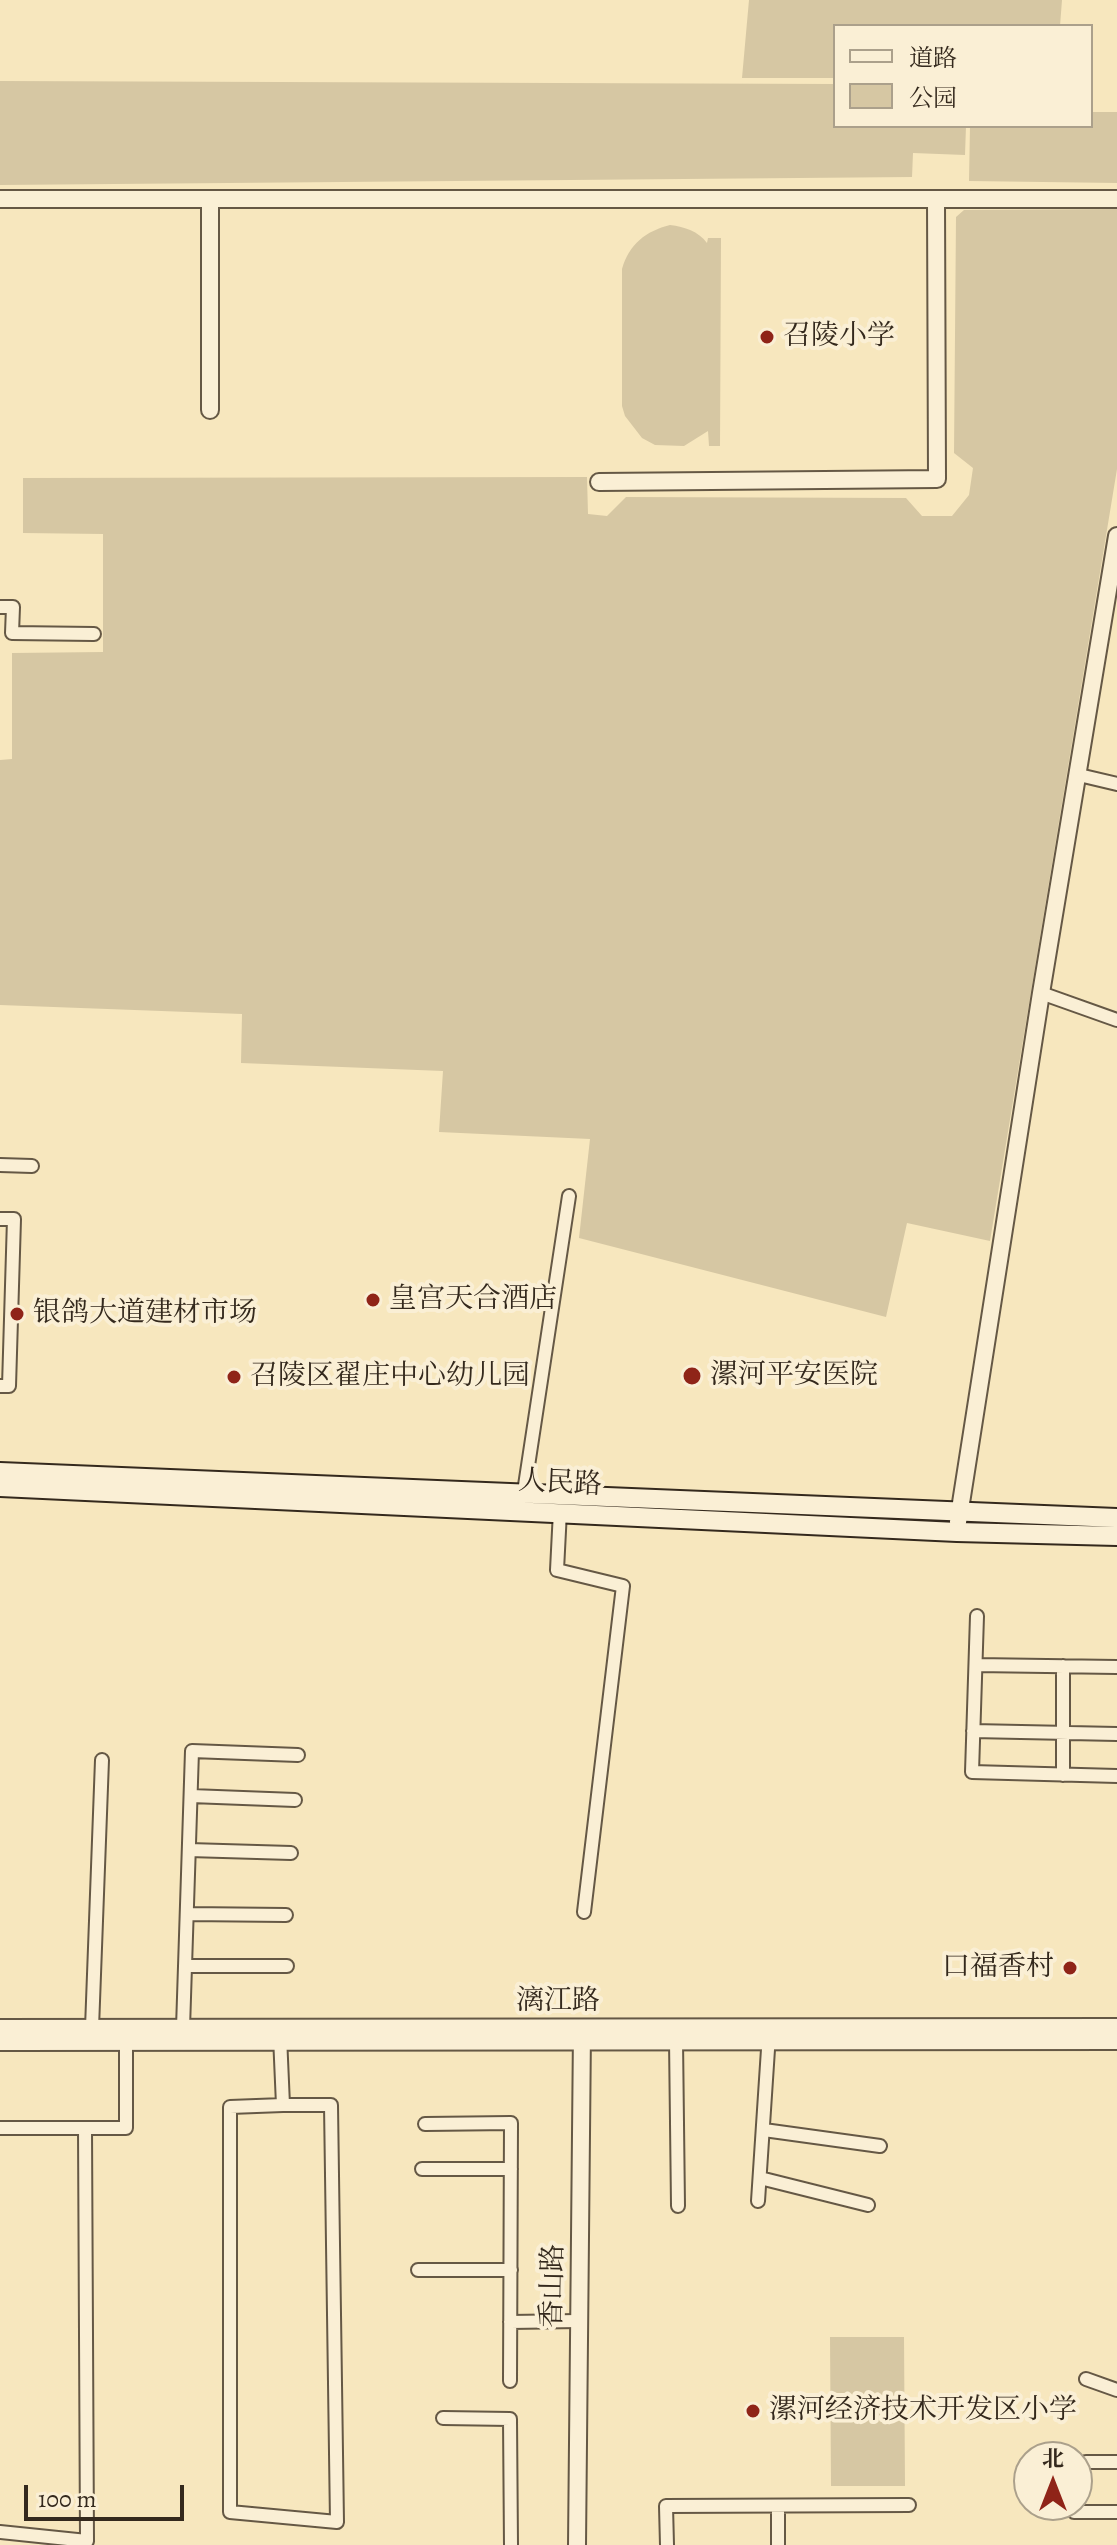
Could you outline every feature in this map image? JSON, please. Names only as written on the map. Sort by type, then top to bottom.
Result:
[{"type":"main road","name":"人民路","points":[[0,1472],[1117,1518]]},
{"type":"main road","name":"人民路","points":[[0,1487],[957,1532],[1117,1536]]},
{"type":"street","points":[[0,199],[1117,199]]},
{"type":"street","points":[[210,199],[210,410]]},
{"type":"street","points":[[599,482],[937,479],[936,200]]},
{"type":"street","points":[[957,1532],[1041,993],[1117,536]]},
{"type":"street","points":[[0,607],[13,607],[12,633],[94,634]]},
{"type":"street","points":[[1079,775],[1117,784]]},
{"type":"street","points":[[1041,993],[1117,1020]]},
{"type":"street","points":[[0,1165],[32,1166]]},
{"type":"street","points":[[524,1492],[569,1196]]},
{"type":"street","points":[[0,1219],[14,1219],[6,1256],[5,1354],[9,1386],[0,1386]]},
{"type":"street","points":[[560,1511],[557,1570],[623,1586],[584,1912]]},
{"type":"street","points":[[977,1616],[972,1772],[1117,1776]]},
{"type":"street","points":[[976,1665],[1117,1667]]},
{"type":"street","points":[[1063,1666],[1063,1775]]},
{"type":"street","points":[[973,1731],[1117,1734]]},
{"type":"street","points":[[183,2028],[192,1751],[298,1755]]},
{"type":"street","points":[[92,2028],[102,1760]]},
{"type":"street","points":[[191,1796],[295,1800]]},
{"type":"street","points":[[189,1850],[291,1853]]},
{"type":"street","points":[[187,1914],[286,1915]]},
{"type":"street","points":[[185,1966],[287,1966]]},
{"type":"street","name":"漓江路","points":[[582,2034],[676,2040],[769,2034],[1117,2027]]},
{"type":"street","name":"漓江路","points":[[0,2028],[183,2028],[280,2035]]},
{"type":"street","name":"漓江路","points":[[0,2042],[126,2042],[280,2035],[582,2034],[769,2034],[1117,2041]]},
{"type":"street","name":"香山路","points":[[577,2545],[582,2034]]},
{"type":"street","points":[[758,2201],[769,2034]]},
{"type":"street","points":[[280,2035],[283,2105]]},
{"type":"street","points":[[676,2040],[678,2206]]},
{"type":"street","points":[[0,2128],[126,2128],[126,2042]]},
{"type":"street","points":[[283,2105],[331,2105],[337,2522],[230,2512],[230,2107],[283,2105]]},
{"type":"street","points":[[425,2124],[511,2123],[510,2381]]},
{"type":"street","points":[[0,2532],[87,2541],[85,2128]]},
{"type":"street","points":[[764,2130],[880,2146]]},
{"type":"street","points":[[422,2169],[511,2169]]},
{"type":"street","points":[[760,2178],[868,2205]]},
{"type":"street","points":[[418,2270],[511,2270]]},
{"type":"street","points":[[510,2322],[579,2321]]},
{"type":"street","points":[[1086,2379],[1117,2390]]},
{"type":"street","points":[[443,2418],[510,2419],[511,2545]]},
{"type":"street","points":[[1093,2462],[1117,2462]]},
{"type":"street","points":[[667,2545],[666,2506],[909,2505]]},
{"type":"street","points":[[778,2506],[778,2545]]},
{"type":"street","points":[[1093,2512],[1117,2512]]},
{"type":"green space","points":[[749,0],[1062,0],[1060,24],[833,24],[833,78],[742,78]]},
{"type":"green space","points":[[0,81],[833,84],[833,128],[966,128],[965,155],[913,153],[912,177],[0,185]]},
{"type":"green space","points":[[1093,112],[1117,112],[1117,183],[969,181],[970,128],[1093,128]]},
{"type":"green space","points":[[1117,209],[1117,469],[990,1241],[907,1223],[886,1317],[579,1238],[590,1139],[439,1132],[443,1071],[241,1063],[242,1014],[0,1005],[0,760],[12,759],[12,653],[103,652],[103,534],[23,533],[23,478],[587,477],[588,514],[607,516],[626,497],[906,498],[922,516],[952,516],[969,495],[973,468],[954,453],[956,217],[964,210]]},
{"type":"green space","points":[[670,225],[691,230],[707,243],[708,238],[721,238],[720,446],[709,446],[708,431],[684,446],[655,445],[642,438],[625,416],[622,406],[622,269],[629,252],[640,240]]},
{"type":"green space","points":[[830,2337],[904,2337],[905,2486],[831,2486]]},
{"type":"place","name":"召陵小学","points":[[767,337]]},
{"type":"place","name":"皇宫天合酒店","points":[[373,1300]]},
{"type":"place","name":"银鸽大道建材市场","points":[[17,1314]]},
{"type":"place","name":"漯河平安医院","points":[[692,1376]]},
{"type":"place","name":"召陵区翟庄中心幼儿园","points":[[234,1377]]},
{"type":"place","name":"口福香村","points":[[1070,1968]]},
{"type":"place","name":"漯河经济技术开发区小学","points":[[753,2411]]}]
